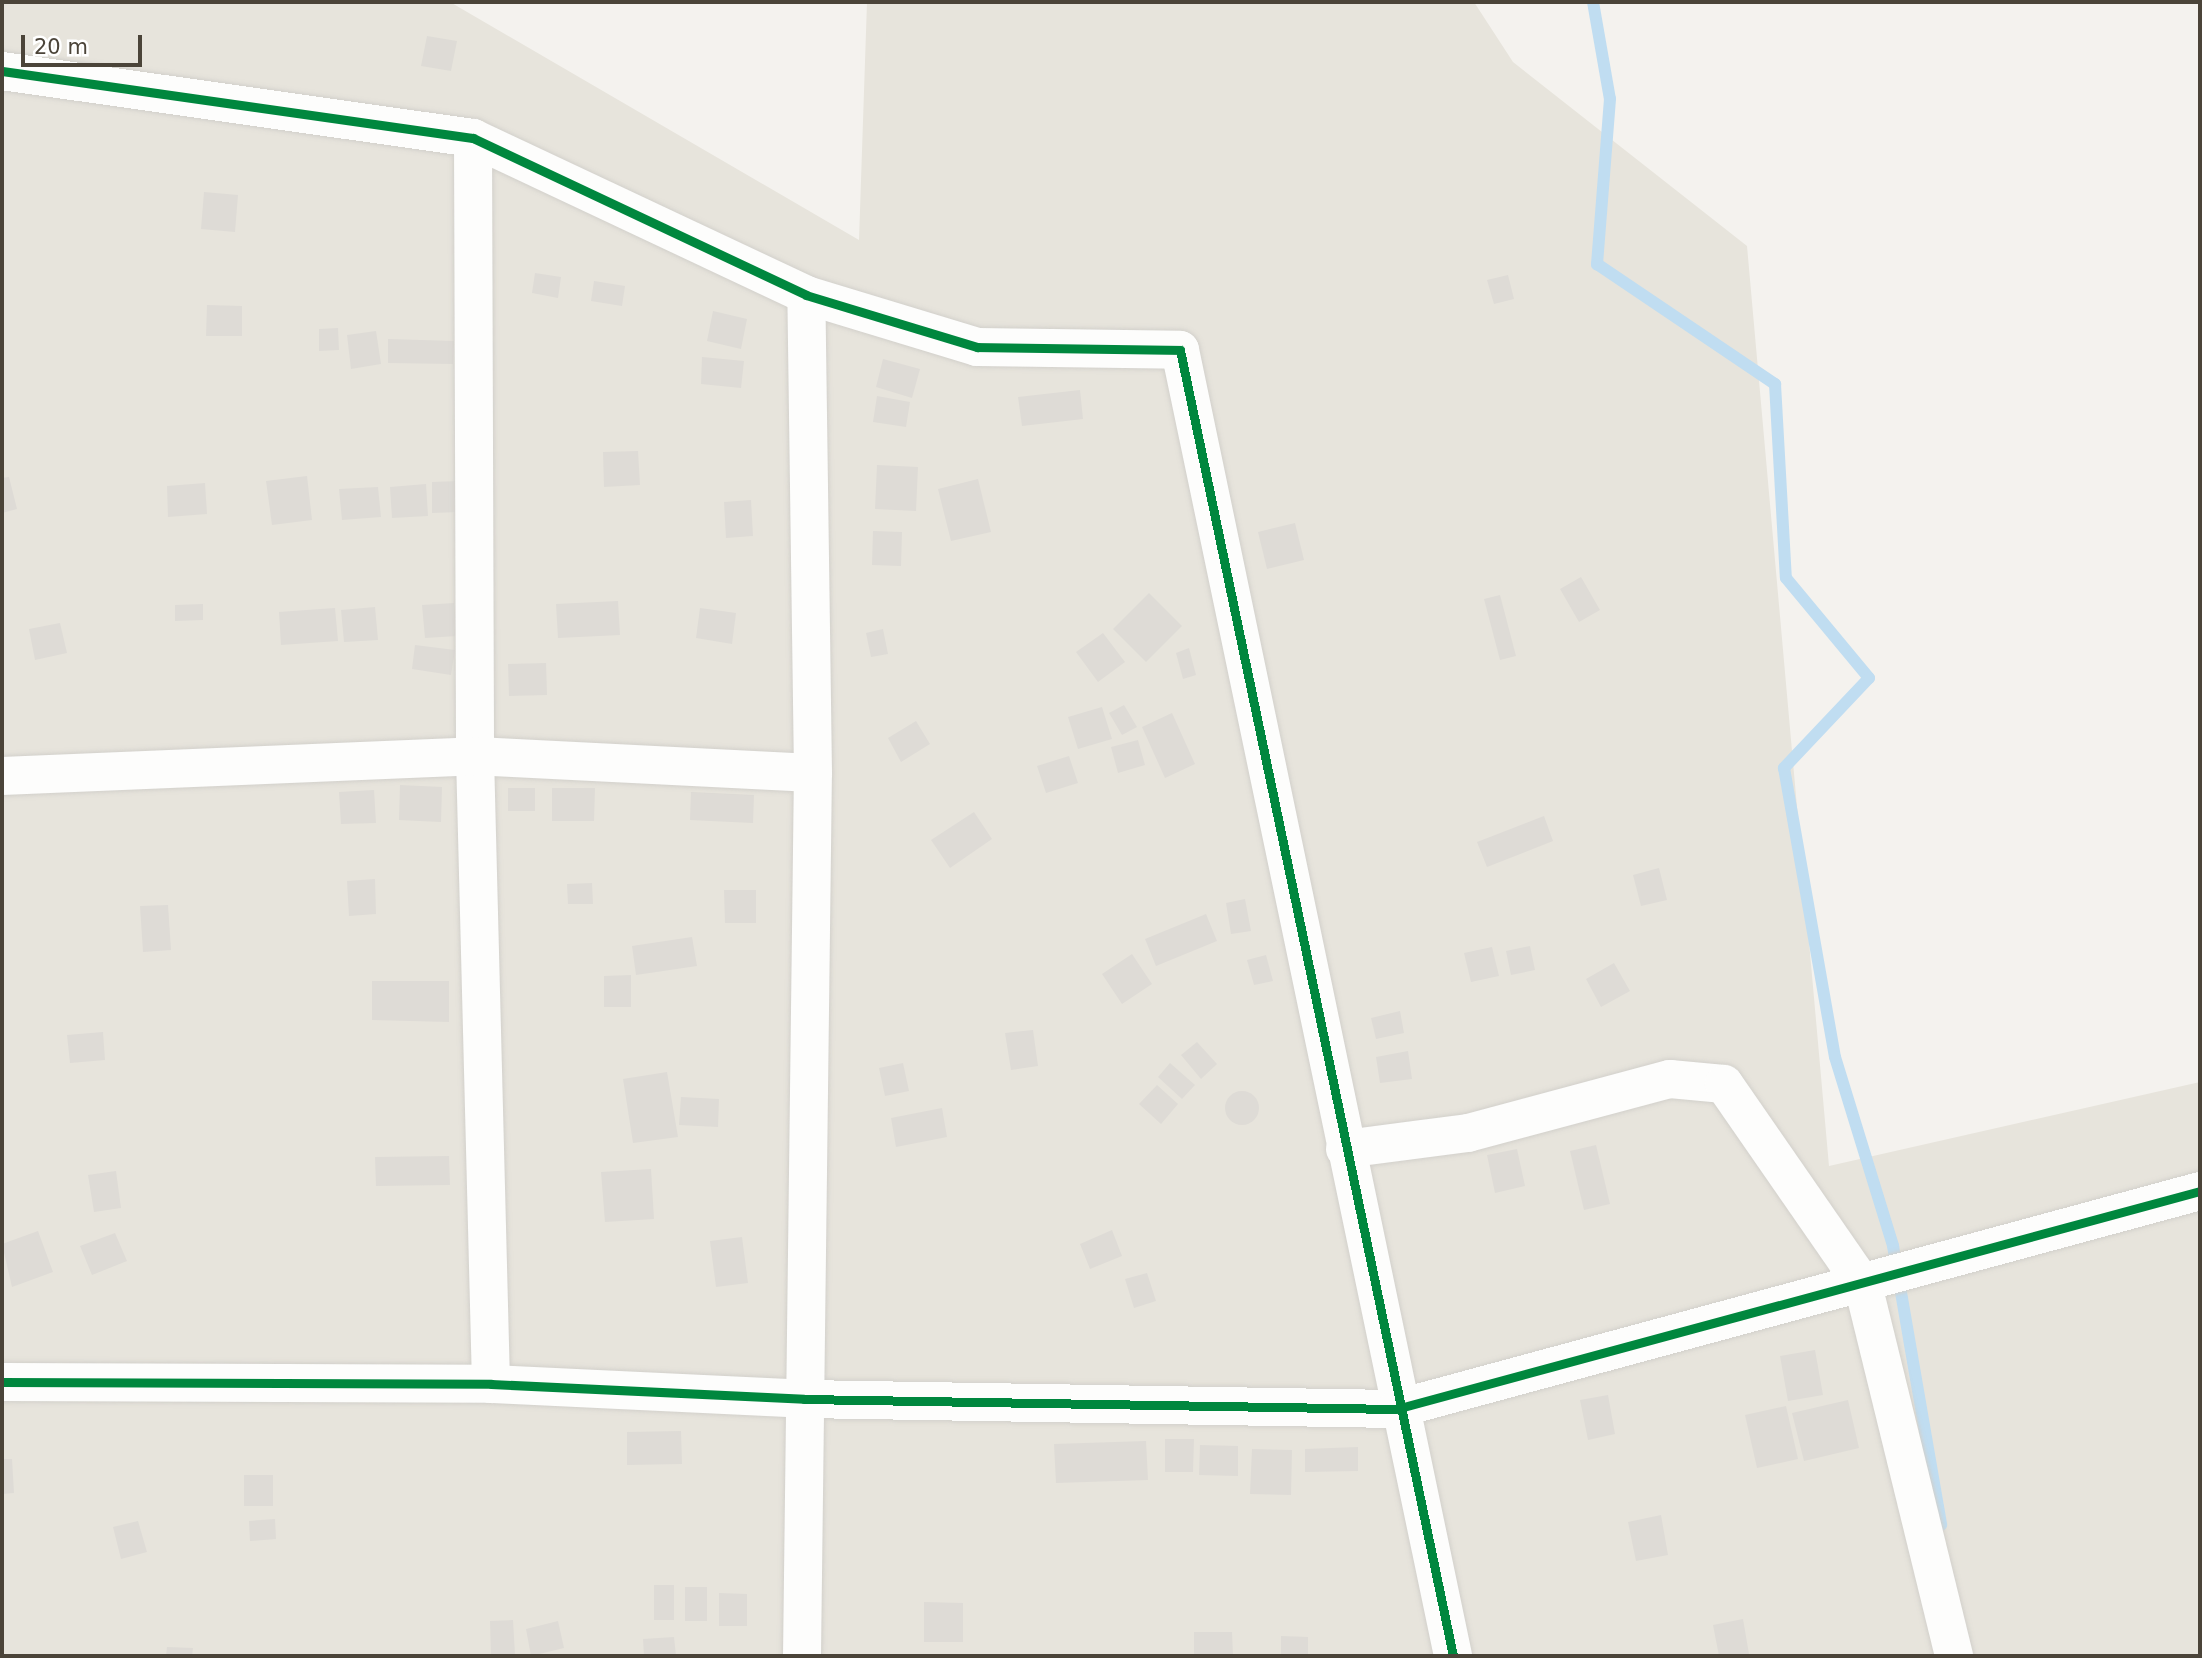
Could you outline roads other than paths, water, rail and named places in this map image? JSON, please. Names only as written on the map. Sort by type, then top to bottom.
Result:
[{"type":"street","points":[[2,71],[473,138],[806,295],[977,347],[1180,350],[1396,1409],[1453,1656]]},
{"type":"street","points":[[473,138],[475,756],[491,1384]]},
{"type":"street","points":[[802,1656],[813,773],[806,295]]},
{"type":"street","points":[[2,776],[475,756],[813,773]]},
{"type":"street","points":[[1345,1149],[1468,1133],[1670,1079],[1724,1084],[1863,1285],[1954,1656]]},
{"type":"street","points":[[2,1382],[491,1384],[804,1399],[1396,1409],[1863,1285],[2200,1191]]},
{"type":"waterway","points":[[1593,2],[1610,99],[1597,264],[1775,384],[1786,578],[1869,678],[1784,768],[1835,1057],[1893,1246],[1941,1525]]}]
